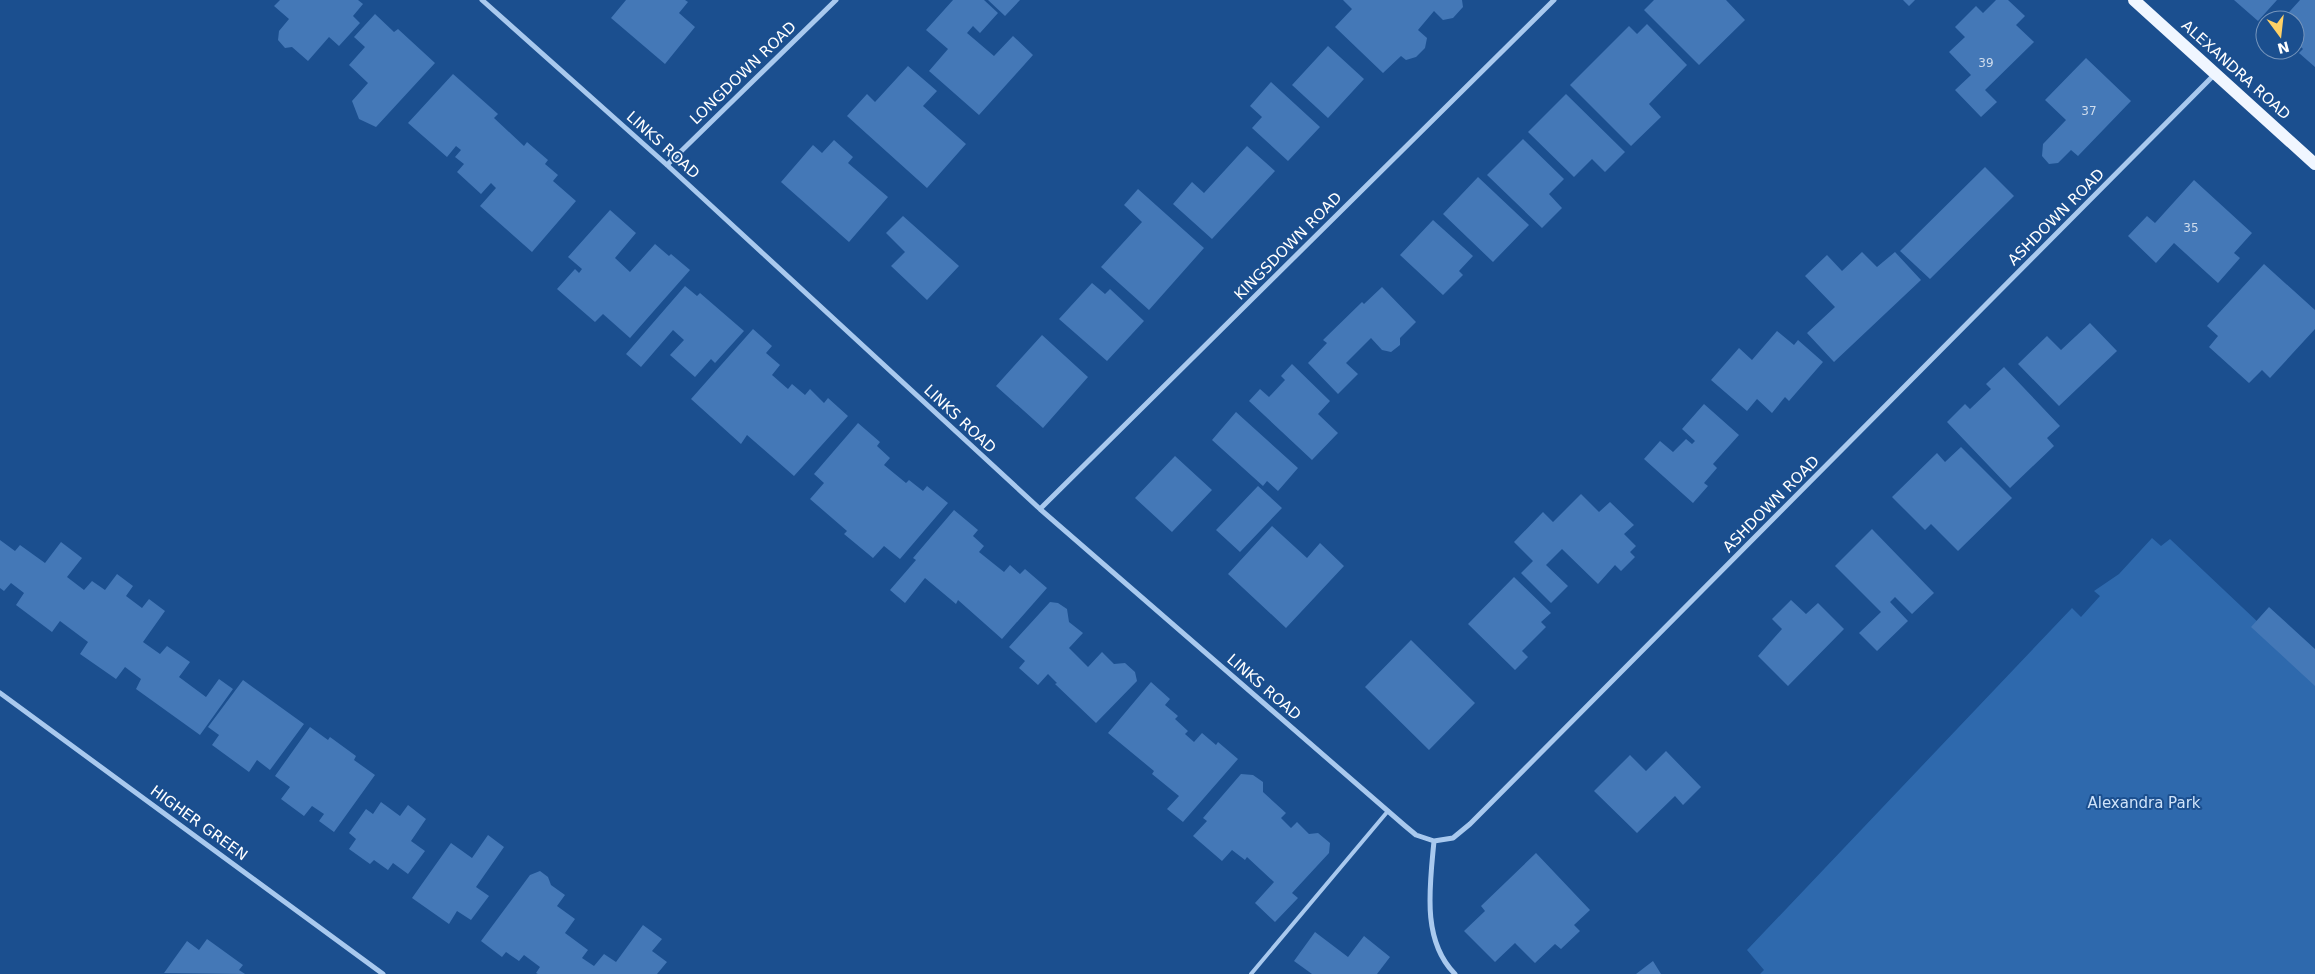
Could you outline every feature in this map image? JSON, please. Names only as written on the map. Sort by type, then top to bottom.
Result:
[{"type":"main road","name":"ALEXANDRA ROAD","points":[[2134,0],[2315,164]]},
{"type":"street","name":"LINKS ROAD","points":[[482,0],[667,166],[1040,509],[1416,835],[1434,841]]},
{"type":"street","name":"LONGDOWN ROAD","points":[[667,166],[836,0]]},
{"type":"street","name":"KINGSDOWN ROAD","points":[[1040,509],[1554,0]]},
{"type":"street","name":"ASHDOWN ROAD","points":[[1434,841],[1453,838],[1470,824],[2216,73]]},
{"type":"street","name":"HIGHER GREEN","points":[[0,693],[383,974]]},
{"type":"street","points":[[1434,841],[1429,891],[1434,938],[1447,966],[1455,974]]},
{"type":"lane","points":[[1251,974],[1388,811]]},
{"type":"green space","name":"Alexandra Park","points":[[2152,538],[2161,546],[2170,539],[2315,676],[2315,974],[1760,974],[1764,970],[1747,950],[2072,608],[2081,617],[2100,596],[2094,591],[2119,574]]},
{"type":"building","points":[[280,0],[358,0],[363,4],[353,16],[360,23],[339,46],[329,37],[308,61],[292,47],[285,48],[278,40],[279,31],[289,19],[274,6]]},
{"type":"building","points":[[626,0],[685,0],[688,2],[679,13],[695,27],[665,64],[611,18]]},
{"type":"building","points":[[953,0],[984,0],[998,13],[980,33],[973,26],[967,33],[994,56],[1013,36],[1033,55],[979,115],[929,71],[948,49],[926,30]]},
{"type":"building","points":[[988,0],[1020,0],[1005,16]]},
{"type":"building","points":[[1343,0],[1462,0],[1463,7],[1453,18],[1443,20],[1434,11],[1418,30],[1427,38],[1425,48],[1416,57],[1406,60],[1401,56],[1383,73],[1335,27],[1352,9]]},
{"type":"building","points":[[1654,0],[1726,0],[1745,20],[1699,65],[1644,10]]},
{"type":"building","points":[[1903,0],[1915,0],[1909,6]]},
{"type":"building","points":[[1996,0],[2008,0],[2025,16],[2016,25],[2034,42],[1985,90],[1997,102],[1981,117],[1955,90],[1971,75],[1949,52],[1965,37],[1955,27],[1976,6],[1983,13]]},
{"type":"building","points":[[2234,0],[2277,0],[2268,10],[2255,10],[2255,18]]},
{"type":"building","points":[[2300,0],[2315,0],[2315,67],[2305,58],[2305,10],[2291,10]]},
{"type":"building","points":[[375,14],[394,32],[398,29],[435,63],[376,127],[359,119],[352,101],[368,83],[349,65],[365,47],[354,37]]},
{"type":"building","points":[[1647,24],[1687,65],[1649,104],[1661,117],[1631,146],[1570,85],[1629,26],[1637,34]]},
{"type":"building","points":[[1328,46],[1364,79],[1328,118],[1292,85]]},
{"type":"building","points":[[2086,58],[2131,101],[2078,156],[2071,150],[2058,163],[2049,164],[2042,156],[2043,144],[2066,120],[2045,100]]},
{"type":"building","points":[[908,66],[937,91],[923,106],[966,144],[927,188],[847,116],[867,94],[875,102]]},
{"type":"building","points":[[453,74],[498,114],[494,118],[524,146],[527,142],[548,160],[545,164],[558,175],[553,181],[576,201],[532,252],[480,206],[496,188],[491,183],[481,194],[457,172],[464,164],[455,157],[461,150],[456,146],[447,157],[408,123]]},
{"type":"building","points":[[1271,82],[1320,127],[1288,161],[1252,128],[1262,117],[1250,106]]},
{"type":"building","points":[[1566,94],[1625,152],[1605,172],[1592,159],[1574,177],[1528,132]]},
{"type":"building","points":[[1523,139],[1564,179],[1549,194],[1562,208],[1542,228],[1487,175]]},
{"type":"building","points":[[834,140],[853,157],[848,163],[888,197],[849,242],[781,182],[813,145],[822,153]]},
{"type":"building","points":[[1247,146],[1275,171],[1212,239],[1173,204],[1192,182],[1204,193]]},
{"type":"building","points":[[1985,167],[2014,196],[1930,279],[1900,251]]},
{"type":"building","points":[[1478,177],[1529,225],[1493,262],[1443,214]]},
{"type":"building","points":[[2194,180],[2252,233],[2234,253],[2240,258],[2218,283],[2174,243],[2156,263],[2128,236],[2147,216],[2155,223]]},
{"type":"building","points":[[1138,189],[1204,248],[1149,310],[1101,267],[1142,222],[1124,205]]},
{"type":"building","points":[[610,210],[636,233],[615,258],[630,272],[655,244],[669,256],[671,254],[690,270],[630,338],[603,314],[595,322],[557,289],[575,269],[579,273],[582,269],[568,257]]},
{"type":"building","points":[[903,216],[959,266],[927,300],[891,266],[905,252],[886,233]]},
{"type":"building","points":[[1433,220],[1473,256],[1459,271],[1463,275],[1443,295],[1400,255]]},
{"type":"building","points":[[1862,252],[1877,267],[1895,252],[1921,280],[1834,362],[1807,333],[1835,307],[1805,276],[1827,255],[1842,271]]},
{"type":"building","points":[[2264,264],[2315,310],[2315,329],[2270,378],[2262,370],[2249,383],[2209,347],[2218,336],[2207,326]]},
{"type":"building","points":[[1092,283],[1105,294],[1110,289],[1144,321],[1107,361],[1059,319]]},
{"type":"building","points":[[685,286],[697,296],[700,293],[744,331],[715,363],[711,359],[695,377],[670,355],[684,340],[673,330],[641,367],[626,354]]},
{"type":"building","points":[[1382,287],[1416,322],[1400,338],[1400,345],[1391,352],[1382,350],[1371,338],[1346,363],[1358,374],[1338,394],[1308,363],[1327,343],[1323,340],[1362,302],[1364,304]]},
{"type":"building","points":[[2090,323],[2117,351],[2059,406],[2018,364],[2047,336],[2061,350]]},
{"type":"building","points":[[753,329],[772,346],[766,353],[780,365],[772,375],[788,389],[792,384],[805,395],[810,389],[824,403],[828,398],[848,416],[794,476],[747,435],[741,444],[691,399]]},
{"type":"building","points":[[1777,331],[1794,345],[1798,340],[1823,362],[1789,401],[1785,397],[1772,413],[1757,399],[1747,411],[1711,380],[1739,348],[1752,360]]},
{"type":"building","points":[[1042,335],[1088,377],[1043,428],[996,386]]},
{"type":"building","points":[[1292,364],[1330,401],[1318,414],[1338,433],[1312,460],[1249,401],[1260,389],[1269,397],[1285,380],[1281,376]]},
{"type":"building","points":[[2004,367],[2060,426],[2047,438],[2054,446],[2010,488],[1947,422],[1965,404],[1970,409],[1991,389],[1986,384]]},
{"type":"building","points":[[1704,404],[1739,435],[1713,464],[1717,468],[1704,483],[1708,486],[1693,503],[1644,459],[1660,441],[1673,452],[1686,439],[1692,444],[1695,441],[1682,429]]},
{"type":"building","points":[[1236,412],[1298,468],[1278,491],[1267,481],[1263,486],[1212,440]]},
{"type":"building","points":[[858,423],[880,442],[877,446],[890,458],[884,465],[906,483],[909,480],[923,491],[927,486],[948,503],[900,559],[884,546],[873,558],[844,534],[847,531],[810,499],[824,483],[814,474]]},
{"type":"building","points":[[1961,447],[2012,498],[1958,551],[1931,524],[1925,530],[1892,497],[1937,453],[1945,462]]},
{"type":"building","points":[[1175,456],[1212,490],[1172,532],[1135,498]]},
{"type":"building","points":[[1258,486],[1282,508],[1240,552],[1216,530]]},
{"type":"building","points":[[1581,494],[1599,512],[1610,502],[1634,525],[1624,534],[1636,546],[1630,552],[1635,557],[1621,571],[1615,565],[1598,584],[1562,549],[1546,565],[1568,586],[1551,603],[1521,573],[1533,561],[1514,542],[1543,512],[1553,522]]},
{"type":"building","points":[[954,510],[978,530],[973,536],[984,546],[979,552],[1004,572],[1010,565],[1020,574],[1025,569],[1047,588],[1002,639],[958,600],[956,604],[925,578],[905,603],[890,590],[916,560],[913,558]]},
{"type":"building","points":[[1272,526],[1307,558],[1320,543],[1344,566],[1286,628],[1228,574]]},
{"type":"building","points":[[1872,529],[1934,593],[1912,614],[1895,597],[1890,602],[1908,621],[1877,651],[1859,633],[1881,612],[1835,566]]},
{"type":"building","points":[[0,540],[15,551],[20,545],[45,563],[61,542],[82,558],[67,577],[84,590],[92,581],[105,590],[117,574],[133,586],[126,596],[142,608],[149,599],[165,611],[143,642],[160,654],[167,646],[190,662],[179,677],[206,697],[219,679],[233,689],[200,735],[136,689],[141,679],[125,667],[116,679],[80,654],[88,642],[60,621],[52,632],[16,605],[24,593],[11,583],[4,591],[0,588]]},
{"type":"building","points":[[1514,577],[1551,613],[1541,622],[1546,627],[1522,651],[1528,657],[1515,670],[1468,624]]},
{"type":"building","points":[[1791,600],[1806,614],[1818,603],[1844,629],[1788,686],[1758,656],[1782,629],[1772,619]]},
{"type":"building","points":[[1050,602],[1058,603],[1067,609],[1069,622],[1083,633],[1069,648],[1088,667],[1102,652],[1114,664],[1125,663],[1135,672],[1137,681],[1096,723],[1055,684],[1057,683],[1048,674],[1038,685],[1019,668],[1025,661],[1009,647]]},
{"type":"building","points":[[2269,607],[2315,649],[2315,686],[2251,627]]},
{"type":"building","points":[[1411,640],[1475,703],[1429,750],[1365,687]]},
{"type":"building","points":[[243,680],[304,724],[270,770],[257,760],[249,772],[212,745],[219,735],[208,727]]},
{"type":"building","points":[[1151,682],[1170,699],[1165,705],[1178,716],[1175,719],[1188,731],[1185,734],[1194,742],[1202,733],[1216,745],[1218,742],[1238,759],[1183,822],[1167,809],[1179,796],[1152,774],[1154,771],[1108,733]]},
{"type":"building","points":[[310,727],[328,740],[330,737],[356,756],[354,760],[375,775],[334,832],[319,821],[324,814],[312,806],[304,816],[281,799],[290,787],[275,776]]},
{"type":"building","points":[[1666,751],[1701,787],[1683,805],[1675,796],[1637,833],[1594,791],[1630,755],[1646,771]]},
{"type":"building","points":[[1241,774],[1253,775],[1263,782],[1263,792],[1286,813],[1281,818],[1291,828],[1297,822],[1309,834],[1318,833],[1330,843],[1329,853],[1292,893],[1298,898],[1275,922],[1255,903],[1274,882],[1247,857],[1245,860],[1232,850],[1222,861],[1193,836],[1207,821],[1203,818]]},
{"type":"building","points":[[381,802],[400,816],[408,805],[426,819],[411,841],[425,851],[408,874],[393,863],[388,870],[374,860],[370,864],[349,849],[356,839],[349,833],[366,809],[373,814]]},
{"type":"building","points":[[488,835],[504,847],[476,887],[489,896],[471,920],[457,911],[449,924],[412,898],[451,843],[472,858]]},
{"type":"building","points":[[1536,853],[1590,910],[1574,925],[1580,931],[1561,949],[1555,944],[1535,963],[1515,943],[1495,962],[1464,931],[1485,911],[1481,906]]},
{"type":"building","points":[[540,871],[548,877],[551,885],[565,895],[557,906],[575,919],[565,933],[588,950],[582,958],[594,966],[604,954],[616,962],[643,925],[662,939],[652,951],[667,962],[657,974],[538,974],[536,973],[540,967],[524,955],[519,961],[506,952],[502,957],[481,941],[530,875]]},
{"type":"building","points":[[1315,932],[1348,957],[1364,936],[1390,957],[1377,974],[1312,974],[1294,961]]},
{"type":"building","points":[[207,939],[243,965],[239,970],[245,974],[164,973],[187,941],[199,950]]},
{"type":"building","points":[[1653,961],[1661,974],[1636,974]]}]
